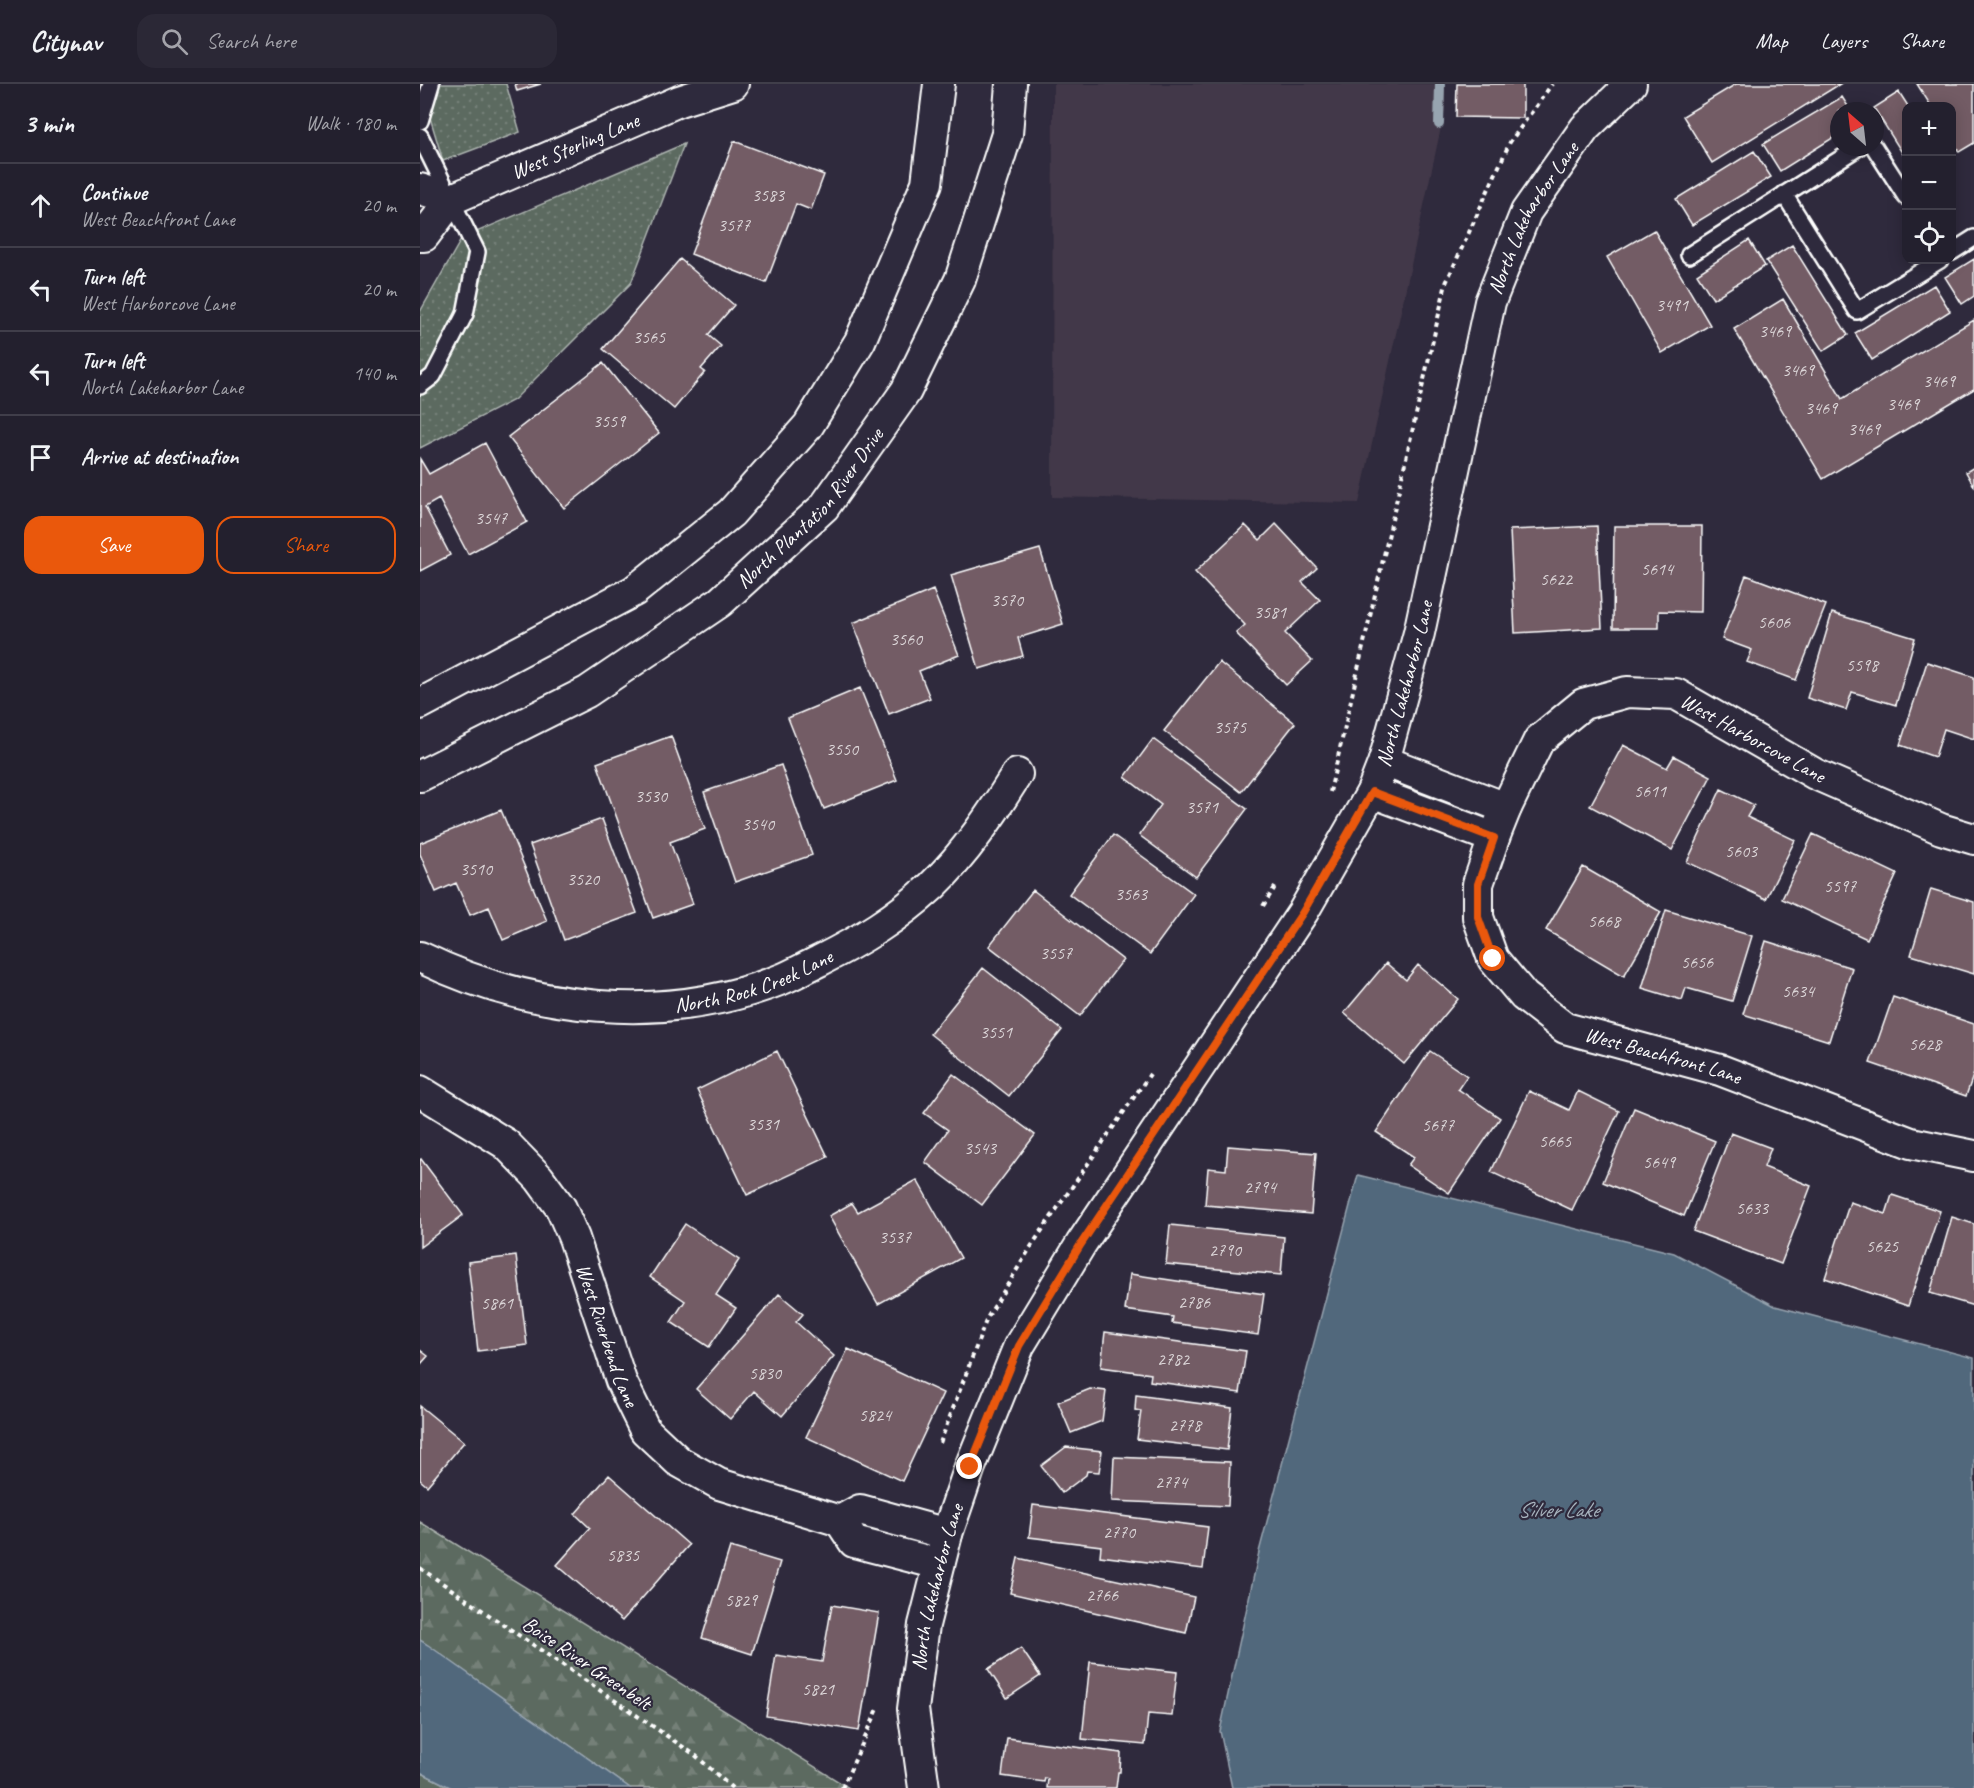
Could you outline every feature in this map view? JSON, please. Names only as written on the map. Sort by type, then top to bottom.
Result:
[{"type":"street","name":"West Sterling Lane","points":[[420,237],[424,236],[452,199],[680,101],[733,84]]},
{"type":"street","points":[[420,704],[634,591],[730,513],[808,426],[860,340],[927,183],[939,84]]},
{"type":"street","name":"North Plantation River Drive","points":[[420,776],[587,692],[720,602],[824,507],[906,391],[960,280],[1007,134],[1010,84]]},
{"type":"street","name":"North Lakeharbor Lane","points":[[924,1788],[912,1709],[924,1625],[947,1534],[970,1467],[1019,1346],[1081,1244],[1303,912],[1372,792],[1384,761],[1419,633],[1490,302],[1526,212],[1585,128],[1631,84]]},
{"type":"street","points":[[420,189],[452,199]]},
{"type":"street","name":"West Harborcove Lane","points":[[1494,838],[1539,740],[1583,704],[1627,692],[1676,694],[1815,774],[1941,829],[1974,839]]},
{"type":"street","points":[[1384,761],[1506,808]]},
{"type":"street","name":"North Rock Creek Lane","points":[[420,957],[463,976],[507,991],[553,1001],[599,1007],[692,1003],[738,993],[782,979],[859,942],[897,916],[964,852],[992,814],[1017,774]]},
{"type":"street","points":[[1372,792],[1494,838]]},
{"type":"street","name":"West Beachfront Lane","points":[[1494,838],[1478,884],[1478,917],[1493,959],[1524,996],[1565,1028],[1720,1070],[1911,1143],[1974,1156]]},
{"type":"street","name":"West Riverbend Lane","points":[[420,1091],[506,1144],[539,1178],[561,1208],[574,1238],[621,1381],[645,1430],[678,1461],[719,1484],[840,1521]]},
{"type":"street","points":[[939,1564],[854,1542],[840,1521],[860,1509],[947,1534]]},
{"type":"lane","points":[[420,121],[431,84]]},
{"type":"lane","points":[[420,136],[477,252],[465,314],[433,376],[420,386]]},
{"type":"lane","points":[[1689,255],[1845,156]]},
{"type":"lane","points":[[1880,156],[1902,191]]},
{"type":"lane","points":[[1784,194],[1857,311],[1933,264]]},
{"type":"lane","points":[[1956,249],[1974,238]]},
{"type":"path","points":[[1330,793],[1446,283],[1510,142],[1552,84]]},
{"type":"path","points":[[1258,913],[1277,884]]},
{"type":"path","points":[[940,1444],[987,1318],[1034,1242],[1154,1068]]},
{"type":"path","name":"Boise River Greenbelt","points":[[420,1568],[695,1755],[732,1788]]},
{"type":"path","points":[[842,1788],[879,1708]]},
{"type":"shaded area","points":[[1053,84],[1445,84],[1445,109],[1359,503],[1052,497]]},
{"type":"green space","points":[[420,84],[506,84],[520,132],[443,161]]},
{"type":"green space","points":[[684,144],[631,283],[514,400],[420,448],[420,312],[462,238]]},
{"type":"green space","points":[[420,1522],[849,1788],[630,1788],[420,1640]]},
{"type":"green space","points":[[420,1772],[452,1788],[420,1788]]},
{"type":"water","name":"Silver Lake","points":[[1358,1175],[1674,1253],[1775,1306],[1974,1358],[1974,1788],[1232,1788],[1220,1731],[1259,1552]]},
{"type":"water","points":[[420,1640],[630,1788],[452,1788],[420,1772]]},
{"type":"building","points":[[515,84],[541,84],[517,91]]},
{"type":"building","points":[[1457,84],[1523,84],[1523,118],[1456,117]]},
{"type":"building","points":[[1736,84],[1840,84],[1712,163],[1683,116]]},
{"type":"building","points":[[1917,84],[1974,84],[1974,143],[1959,152],[1956,146],[1956,102],[1928,102]]},
{"type":"building","points":[[1899,92],[1905,102],[1902,102],[1902,153],[1884,124],[1883,102]]},
{"type":"building","points":[[1842,97],[1845,102],[1834,102]]},
{"type":"building","points":[[1830,104],[1830,140],[1780,171],[1763,144]]},
{"type":"building","points":[[734,141],[824,175],[811,210],[796,204],[766,283],[691,254]]},
{"type":"building","points":[[1754,151],[1771,177],[1692,225],[1676,199]]},
{"type":"building","points":[[1654,230],[1710,325],[1662,353],[1607,257]]},
{"type":"building","points":[[1749,240],[1765,266],[1713,299],[1697,274]]},
{"type":"building","points":[[1792,245],[1848,335],[1823,351],[1766,261]]},
{"type":"building","points":[[680,259],[734,305],[708,335],[721,346],[701,369],[705,372],[674,409],[603,349]]},
{"type":"building","points":[[1974,259],[1974,296],[1962,304],[1945,277]]},
{"type":"building","points":[[1934,285],[1950,311],[1872,360],[1855,333]]},
{"type":"building","points":[[1783,299],[1842,399],[1974,320],[1974,389],[1823,479],[1734,329]]},
{"type":"building","points":[[603,363],[659,433],[564,508],[508,437]]},
{"type":"building","points":[[485,443],[527,522],[468,554],[439,499],[425,507],[450,555],[420,571],[420,459],[429,474]]},
{"type":"building","points":[[1974,467],[1974,486],[1966,472]]},
{"type":"building","points":[[1276,524],[1317,568],[1302,582],[1320,600],[1285,633],[1312,661],[1286,685],[1236,633],[1245,625],[1195,572],[1245,525],[1260,540]]},
{"type":"building","points":[[1597,526],[1602,628],[1515,633],[1510,530]]},
{"type":"building","points":[[1614,526],[1702,526],[1701,612],[1659,611],[1659,628],[1613,628]]},
{"type":"building","points":[[1040,549],[1063,624],[1018,638],[1023,656],[979,669],[951,575]]},
{"type":"building","points":[[1746,575],[1826,605],[1796,680],[1747,662],[1752,650],[1722,639]]},
{"type":"building","points":[[933,590],[959,655],[919,671],[930,698],[889,714],[853,623]]},
{"type":"building","points":[[1832,613],[1915,638],[1896,705],[1852,692],[1846,710],[1807,698]]},
{"type":"building","points":[[1219,662],[1295,723],[1241,792],[1164,731]]},
{"type":"building","points":[[1927,662],[1974,677],[1974,739],[1944,729],[1935,757],[1900,745]]},
{"type":"building","points":[[860,688],[897,780],[824,809],[788,718]]},
{"type":"building","points":[[671,736],[705,829],[670,842],[693,904],[653,918],[597,763]]},
{"type":"building","points":[[1153,739],[1247,809],[1196,877],[1139,835],[1161,805],[1125,777]]},
{"type":"building","points":[[1623,745],[1667,768],[1674,756],[1711,776],[1672,850],[1590,806]]},
{"type":"building","points":[[781,765],[812,855],[735,882],[704,792]]},
{"type":"building","points":[[1721,789],[1754,805],[1747,817],[1795,840],[1766,899],[1687,862]]},
{"type":"building","points":[[501,810],[547,921],[503,940],[489,907],[470,915],[456,883],[436,892],[420,854],[420,843]]},
{"type":"building","points":[[602,819],[637,913],[564,940],[530,845]]},
{"type":"building","points":[[1813,834],[1897,874],[1867,939],[1782,899]]},
{"type":"building","points":[[1113,835],[1194,894],[1150,954],[1069,894]]},
{"type":"building","points":[[1583,867],[1661,912],[1624,976],[1546,930]]},
{"type":"building","points":[[1931,889],[1974,902],[1974,974],[1911,955]]},
{"type":"building","points":[[1033,890],[1123,960],[1080,1016],[989,946]]},
{"type":"building","points":[[1666,910],[1752,936],[1732,1001],[1686,988],[1682,1000],[1642,988]]},
{"type":"building","points":[[1766,941],[1852,968],[1829,1041],[1743,1014]]},
{"type":"building","points":[[1386,963],[1406,980],[1418,965],[1458,999],[1404,1064],[1344,1013]]},
{"type":"building","points":[[983,968],[1062,1030],[1009,1096],[930,1034]]},
{"type":"building","points":[[1893,997],[1974,1024],[1974,1073],[1966,1096],[1870,1063]]},
{"type":"building","points":[[777,1051],[828,1157],[747,1195],[697,1090]]},
{"type":"building","points":[[1430,1051],[1467,1076],[1458,1089],[1500,1118],[1449,1193],[1408,1165],[1414,1157],[1376,1132]]},
{"type":"building","points":[[953,1074],[1035,1135],[982,1205],[925,1162],[948,1130],[924,1113]]},
{"type":"building","points":[[1529,1091],[1569,1110],[1578,1091],[1619,1111],[1572,1210],[1491,1172]]},
{"type":"building","points":[[1634,1108],[1715,1141],[1684,1216],[1603,1182]]},
{"type":"building","points":[[1731,1133],[1771,1148],[1764,1167],[1811,1186],[1781,1264],[1693,1231]]},
{"type":"building","points":[[1228,1146],[1316,1153],[1311,1214],[1205,1205],[1208,1168],[1226,1170]]},
{"type":"building","points":[[420,1160],[463,1215],[420,1247]]},
{"type":"building","points":[[917,1180],[961,1258],[878,1304],[829,1216],[852,1203],[858,1212]]},
{"type":"building","points":[[1892,1195],[1940,1211],[1908,1306],[1825,1278],[1850,1202],[1886,1214]]},
{"type":"building","points":[[1952,1217],[1974,1224],[1974,1306],[1930,1293]]},
{"type":"building","points":[[685,1224],[739,1260],[716,1295],[736,1308],[709,1347],[671,1322],[685,1301],[650,1277]]},
{"type":"building","points":[[1170,1225],[1284,1237],[1281,1275],[1166,1264]]},
{"type":"building","points":[[516,1256],[527,1345],[478,1351],[468,1262]]},
{"type":"building","points":[[1130,1274],[1264,1294],[1258,1335],[1172,1323],[1173,1317],[1125,1310]]},
{"type":"building","points":[[779,1294],[803,1314],[796,1322],[834,1356],[782,1416],[754,1391],[730,1419],[696,1389]]},
{"type":"building","points":[[1105,1332],[1246,1351],[1240,1393],[1150,1381],[1151,1374],[1101,1367]]},
{"type":"building","points":[[848,1349],[943,1393],[902,1481],[806,1437]]},
{"type":"building","points":[[420,1350],[428,1356],[420,1365]]},
{"type":"building","points":[[1090,1389],[1106,1391],[1102,1421],[1071,1433],[1058,1402]]},
{"type":"building","points":[[1136,1395],[1232,1408],[1227,1450],[1137,1439],[1141,1411],[1135,1410]]},
{"type":"building","points":[[420,1406],[464,1442],[427,1486],[420,1480]]},
{"type":"building","points":[[1066,1447],[1102,1451],[1099,1472],[1087,1471],[1086,1475],[1062,1493],[1041,1466]]},
{"type":"building","points":[[1114,1457],[1230,1462],[1228,1506],[1112,1501]]},
{"type":"building","points":[[609,1475],[689,1545],[622,1621],[557,1565],[590,1528],[575,1514]]},
{"type":"building","points":[[1033,1505],[1208,1527],[1203,1569],[1100,1556],[1101,1546],[1029,1537]]},
{"type":"building","points":[[730,1547],[780,1562],[752,1654],[702,1638]]},
{"type":"building","points":[[1018,1558],[1194,1597],[1186,1633],[1010,1593]]},
{"type":"building","points":[[832,1605],[879,1613],[859,1731],[766,1716],[776,1655],[822,1662]]},
{"type":"building","points":[[1021,1648],[1040,1676],[1007,1698],[988,1669]]},
{"type":"building","points":[[1090,1662],[1177,1672],[1172,1716],[1148,1714],[1145,1745],[1082,1739]]},
{"type":"building","points":[[1007,1738],[1121,1753],[1116,1788],[1047,1788],[1048,1779],[1045,1778],[1044,1782],[1002,1776]]},
{"type":"waterway","points":[[1439,124],[1440,84]]},
{"type":"route","points":[[970,1467],[1019,1346],[1081,1244],[1303,912],[1372,792],[1494,838],[1478,884],[1478,917],[1493,959]]}]
